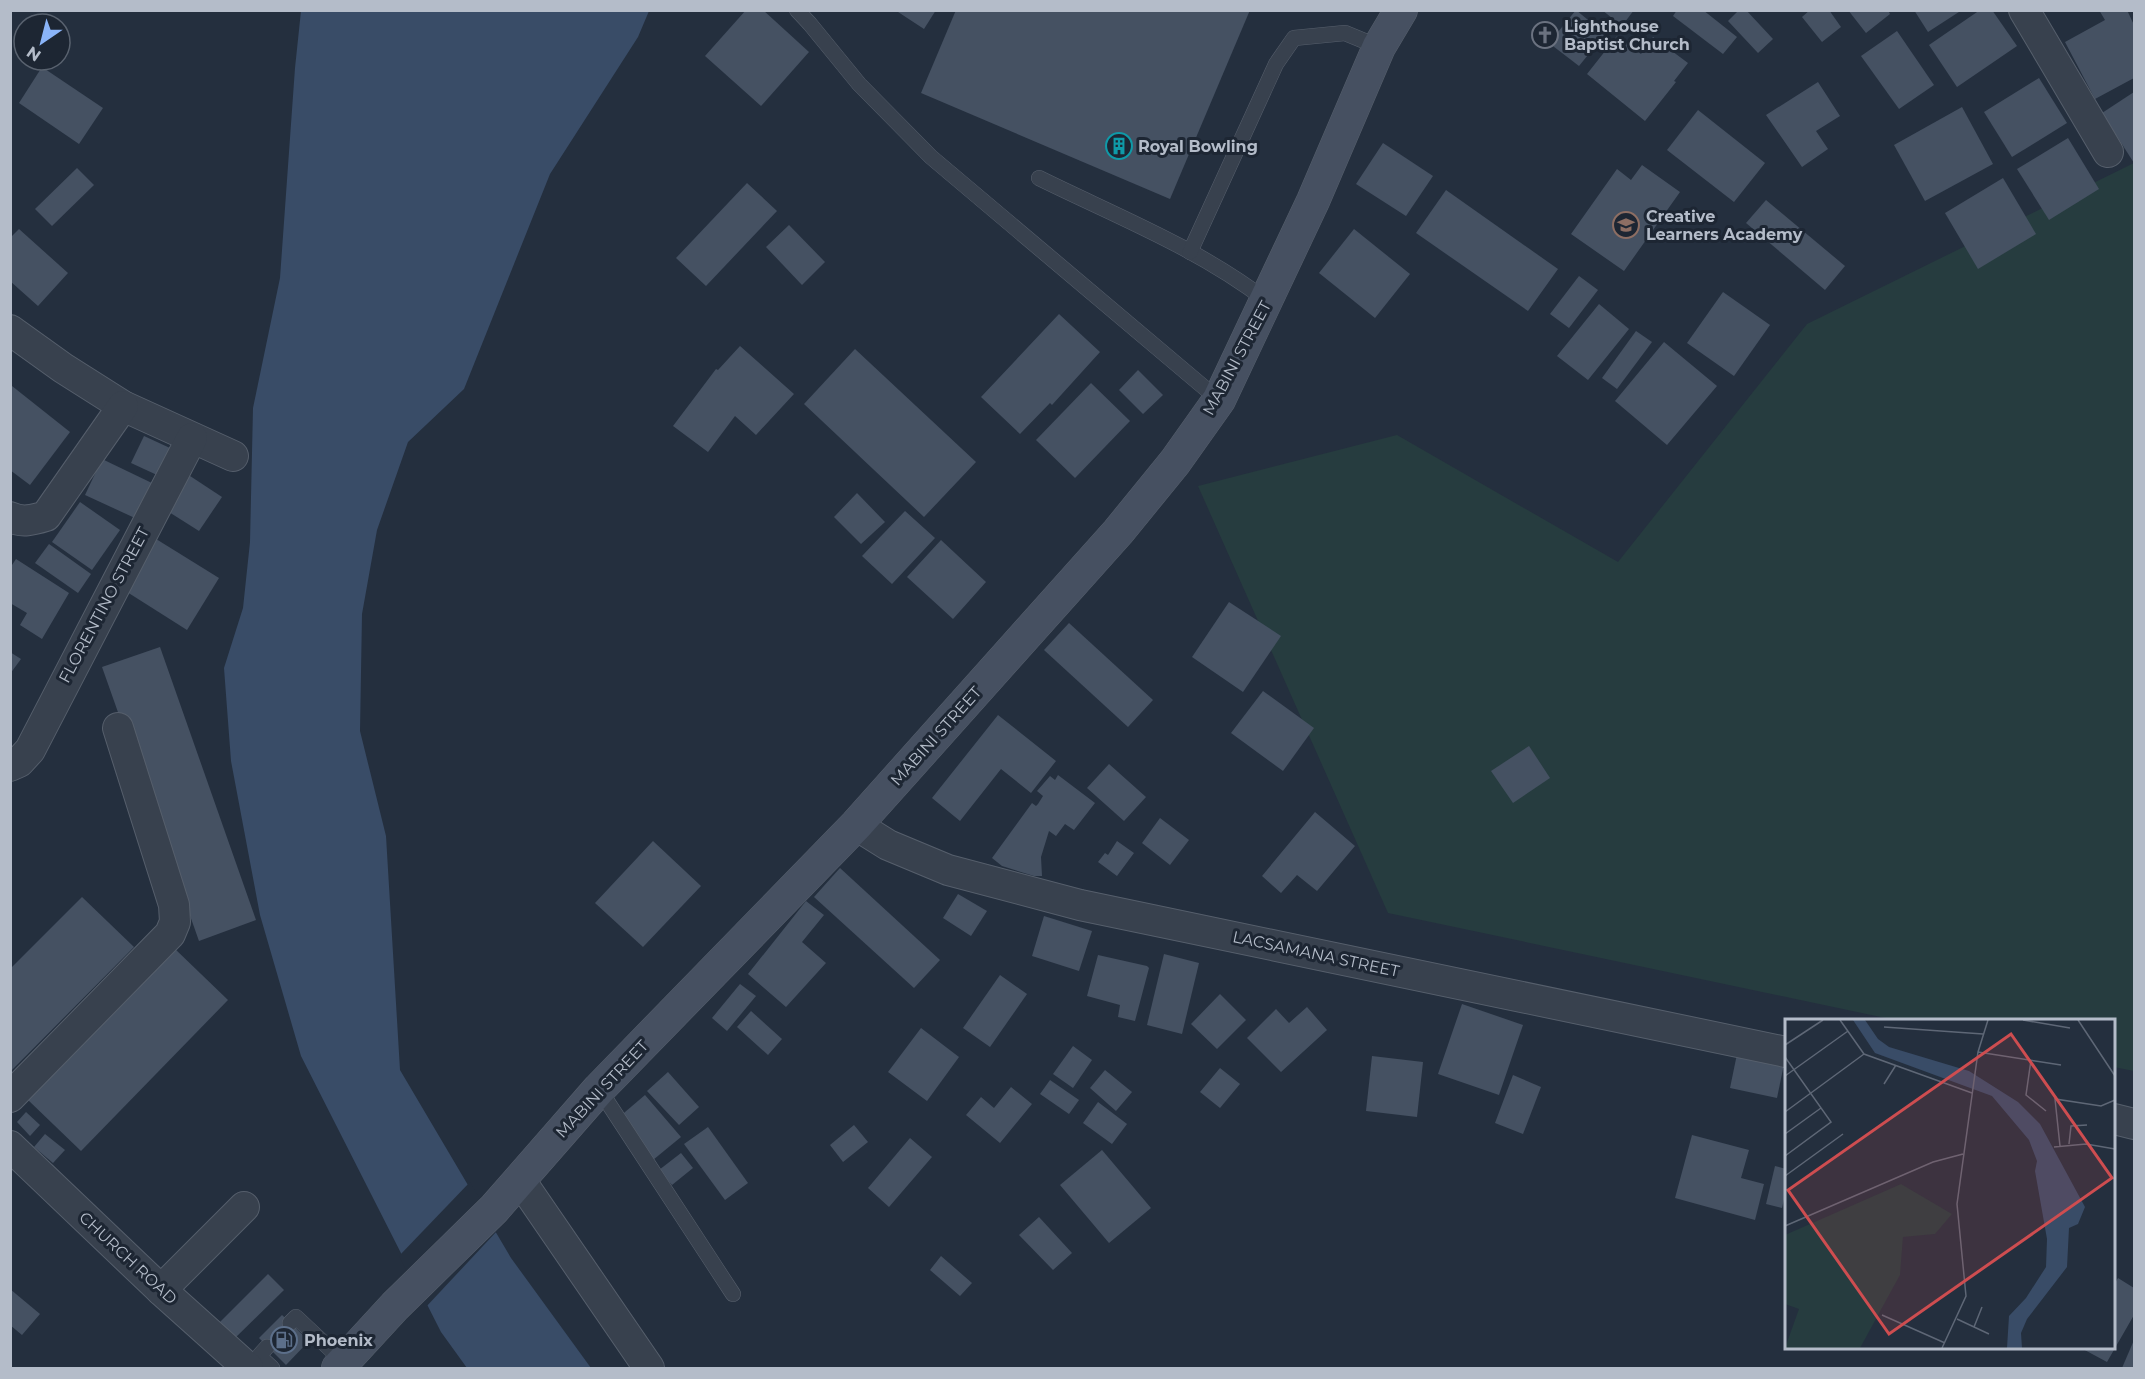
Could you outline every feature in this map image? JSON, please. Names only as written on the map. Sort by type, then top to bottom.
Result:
[{"type":"main road","name":"MABINI STREET","points":[[341,1365],[395,1306],[494,1209],[599,1089],[856,825],[1118,532],[1175,462],[1219,400],[1267,301],[1379,47],[1401,10]]},
{"type":"street","points":[[2024,10],[2108,152]]},
{"type":"street","points":[[10,330],[63,368],[123,406],[233,456]]},
{"type":"street","points":[[10,517],[16,520],[31,520],[46,516],[123,406]]},
{"type":"street","name":"FLORENTINO STREET","points":[[10,766],[19,762],[30,750],[192,438]]},
{"type":"street","points":[[10,1097],[170,934],[175,922],[174,906],[118,728]]},
{"type":"street","name":"LACSAMANA STREET","points":[[856,825],[888,845],[948,870],[1080,905],[1785,1052]]},
{"type":"street","points":[[2115,1119],[2134,1124]]},
{"type":"street","name":"CHURCH ROAD","points":[[10,1146],[161,1290],[258,1358]]},
{"type":"street","points":[[520,1180],[649,1368]]},
{"type":"street","points":[[161,1290],[244,1207]]},
{"type":"lane","points":[[797,10],[859,84],[931,157],[1219,400]]},
{"type":"lane","points":[[1190,252],[1276,64],[1294,38],[1345,33],[1379,47]]},
{"type":"lane","points":[[1039,178],[1190,252],[1267,301]]},
{"type":"lane","points":[[599,1089],[733,1294]]},
{"type":"lane","points":[[290,1323],[296,1317],[341,1365]]},
{"type":"lane","points":[[258,1358],[259,1356],[272,1368]]},
{"type":"green space","points":[[2134,163],[2134,1071],[2115,1067],[2115,1019],[1890,1019],[1388,913],[1198,486],[1397,435],[1618,562],[1807,324]]},
{"type":"water","points":[[301,11],[649,11],[638,37],[550,174],[464,389],[408,442],[377,530],[362,614],[360,731],[386,836],[400,1070],[511,1258],[591,1368],[467,1368],[441,1332],[301,1056],[260,915],[231,761],[224,668],[243,608],[250,542],[253,408],[280,278]]},
{"type":"pier","points":[[470,1182],[498,1230],[425,1308],[399,1256]]},
{"type":"building","points":[[746,10],[763,10],[809,52],[761,106],[705,56]]},
{"type":"building","points":[[895,10],[936,10],[924,29]]},
{"type":"building","name":"Royal Bowling","points":[[956,10],[1250,10],[1170,199],[921,93]]},
{"type":"building","points":[[1576,10],[1605,34],[1579,66],[1549,43]]},
{"type":"building","points":[[1602,10],[1634,10],[1622,26]]},
{"type":"building","points":[[1677,10],[1703,10],[1737,37],[1723,54],[1673,16]]},
{"type":"building","points":[[1739,10],[1746,10],[1773,39],[1758,53],[1728,21]]},
{"type":"building","points":[[1810,10],[1829,10],[1841,27],[1822,42],[1802,17]]},
{"type":"building","points":[[1848,10],[1888,10],[1890,14],[1866,33]]},
{"type":"building","points":[[1914,10],[1962,10],[1928,32]]},
{"type":"building","points":[[1980,10],[1992,10],[2017,46],[1957,87],[1929,45]]},
{"type":"building","points":[[2099,10],[2127,10],[2134,25],[2134,78],[2095,99],[2065,42],[2105,20]]},
{"type":"building","points":[[1897,31],[1934,85],[1899,109],[1861,56]]},
{"type":"building","points":[[1617,36],[1641,54],[1653,37],[1688,63],[1645,121],[1587,74]]},
{"type":"building","points":[[39,72],[49,72],[103,108],[79,144],[19,103]]},
{"type":"building","points":[[2039,78],[2067,123],[2012,157],[1984,112]]},
{"type":"building","points":[[1818,82],[1840,116],[1816,131],[1828,149],[1802,167],[1766,115]]},
{"type":"building","points":[[2134,92],[2134,163],[2102,113]]},
{"type":"building","points":[[1962,107],[1993,164],[1925,201],[1894,145]]},
{"type":"building","points":[[1698,110],[1765,163],[1734,202],[1667,150]]},
{"type":"building","points":[[2068,138],[2099,189],[2049,220],[2017,169]]},
{"type":"building","points":[[1383,143],[1433,176],[1406,216],[1356,184]]},
{"type":"building","points":[[1642,165],[1680,192],[1624,271],[1571,234],[1617,169],[1631,180]]},
{"type":"building","points":[[77,168],[94,185],[52,226],[35,209]]},
{"type":"building","points":[[2003,178],[2036,234],[1978,269],[1945,213]]},
{"type":"building","points":[[747,183],[777,211],[706,286],[676,258]]},
{"type":"building","points":[[1446,190],[1558,269],[1528,311],[1416,233]]},
{"type":"building","points":[[1766,200],[1845,266],[1825,290],[1746,223]]},
{"type":"building","points":[[789,225],[825,262],[802,285],[766,247]]},
{"type":"building","points":[[19,229],[68,273],[38,306],[10,281],[10,238]]},
{"type":"building","points":[[1354,229],[1410,274],[1375,318],[1319,273]]},
{"type":"building","points":[[1579,276],[1598,290],[1569,328],[1550,314]]},
{"type":"building","points":[[1723,292],[1770,325],[1734,376],[1687,343]]},
{"type":"building","points":[[1599,304],[1629,329],[1588,380],[1557,356]]},
{"type":"building","points":[[1059,314],[1100,352],[1052,405],[1050,403],[1020,434],[981,397]]},
{"type":"building","points":[[1636,331],[1652,342],[1617,389],[1602,378]]},
{"type":"building","points":[[1664,342],[1717,386],[1667,445],[1615,401]]},
{"type":"building","points":[[740,346],[794,394],[756,435],[735,416],[708,452],[673,426],[716,369],[718,370]]},
{"type":"building","points":[[855,349],[976,462],[924,517],[804,404]]},
{"type":"building","points":[[1138,370],[1163,395],[1143,414],[1119,390]]},
{"type":"building","points":[[1091,383],[1130,421],[1075,478],[1036,440]]},
{"type":"building","points":[[12,386],[70,432],[30,485],[10,470]]},
{"type":"building","points":[[144,436],[170,448],[157,475],[131,463]]},
{"type":"building","points":[[102,459],[154,484],[137,519],[85,495]]},
{"type":"building","points":[[184,472],[222,497],[199,531],[161,507]]},
{"type":"building","points":[[857,493],[885,522],[861,544],[834,517]]},
{"type":"building","points":[[80,502],[120,530],[92,570],[52,542]]},
{"type":"building","points":[[905,511],[935,538],[892,584],[862,556]]},
{"type":"building","points":[[148,534],[219,578],[187,630],[116,585]]},
{"type":"building","points":[[941,540],[986,582],[953,619],[907,577]]},
{"type":"building","points":[[49,544],[91,574],[78,593],[35,563]]},
{"type":"building","points":[[16,559],[69,593],[42,639],[20,625],[27,613],[10,603],[10,568]]},
{"type":"building","points":[[1229,602],[1281,636],[1243,692],[1192,657]]},
{"type":"building","points":[[1069,623],[1153,700],[1128,727],[1044,650]]},
{"type":"building","points":[[160,647],[256,920],[199,941],[102,667]]},
{"type":"building","points":[[10,652],[21,659],[10,674]]},
{"type":"building","points":[[1263,691],[1314,728],[1283,771],[1231,733]]},
{"type":"building","points":[[998,715],[1056,761],[1031,793],[1001,769],[960,821],[932,798]]},
{"type":"building","points":[[1529,746],[1550,778],[1513,803],[1491,771]]},
{"type":"building","points":[[1109,764],[1146,797],[1124,821],[1087,788]]},
{"type":"building","points":[[1058,775],[1095,803],[1074,830],[1065,824],[1056,836],[1049,831],[1041,857],[1042,876],[1034,876],[1002,866],[992,858],[1032,803],[1036,806],[1038,804],[1043,796],[1037,791],[1050,776],[1055,780]]},
{"type":"building","points":[[1315,812],[1355,846],[1317,891],[1297,875],[1281,893],[1262,876]]},
{"type":"building","points":[[1160,818],[1189,840],[1170,865],[1142,843]]},
{"type":"building","points":[[653,841],[701,886],[643,947],[595,903]]},
{"type":"building","points":[[1117,841],[1134,853],[1117,876],[1098,862],[1105,853],[1108,855]]},
{"type":"building","points":[[840,868],[940,960],[914,988],[814,897]]},
{"type":"building","points":[[958,894],[987,911],[971,936],[943,918]]},
{"type":"building","points":[[82,897],[134,947],[10,1072],[10,969]]},
{"type":"building","points":[[806,901],[824,915],[802,942],[826,963],[786,1007],[748,974]]},
{"type":"building","points":[[1044,916],[1092,931],[1079,971],[1032,956]]},
{"type":"building","points":[[174,948],[228,1000],[81,1151],[27,1099]]},
{"type":"building","points":[[1164,954],[1199,963],[1182,1034],[1147,1025]]},
{"type":"building","points":[[1098,955],[1149,968],[1135,1021],[1118,1017],[1120,1005],[1087,996]]},
{"type":"building","points":[[1000,975],[1027,994],[990,1047],[963,1028]]},
{"type":"building","points":[[740,984],[756,996],[727,1031],[712,1018]]},
{"type":"building","points":[[1220,994],[1246,1020],[1217,1049],[1191,1024]]},
{"type":"building","points":[[1462,1004],[1523,1025],[1499,1095],[1438,1074]]},
{"type":"building","points":[[1307,1007],[1327,1030],[1281,1072],[1247,1038],[1276,1009],[1289,1023]]},
{"type":"building","points":[[751,1011],[782,1039],[768,1055],[737,1027]]},
{"type":"building","points":[[921,1028],[959,1057],[927,1101],[888,1072]]},
{"type":"building","points":[[1073,1046],[1092,1060],[1073,1088],[1053,1074]]},
{"type":"building","points":[[1737,1054],[1784,1064],[1777,1098],[1730,1088]]},
{"type":"building","points":[[1372,1056],[1423,1062],[1417,1117],[1366,1111]]},
{"type":"building","points":[[1220,1068],[1240,1084],[1220,1108],[1200,1092]]},
{"type":"building","points":[[1105,1070],[1132,1092],[1116,1111],[1090,1088]]},
{"type":"building","points":[[668,1072],[699,1107],[679,1125],[647,1091]]},
{"type":"building","points":[[1513,1075],[1541,1087],[1523,1134],[1495,1123]]},
{"type":"building","points":[[1050,1080],[1079,1100],[1069,1114],[1040,1094]]},
{"type":"building","points":[[1011,1087],[1032,1104],[1000,1143],[966,1115],[981,1097],[994,1108]]},
{"type":"building","points":[[645,1095],[681,1137],[653,1160],[618,1118]]},
{"type":"building","points":[[1098,1102],[1127,1124],[1112,1144],[1083,1123]]},
{"type":"building","points":[[26,1112],[40,1125],[30,1136],[17,1122]]},
{"type":"building","points":[[854,1125],[868,1142],[843,1162],[830,1145]]},
{"type":"building","points":[[708,1127],[748,1183],[725,1200],[684,1144]]},
{"type":"building","points":[[45,1134],[65,1150],[53,1163],[34,1147]]},
{"type":"building","points":[[1692,1135],[1749,1150],[1741,1178],[1764,1184],[1755,1220],[1675,1198]]},
{"type":"building","points":[[910,1138],[932,1157],[889,1207],[868,1188]]},
{"type":"building","points":[[1102,1150],[1151,1208],[1109,1243],[1060,1185]]},
{"type":"building","points":[[681,1153],[693,1168],[672,1185],[659,1170]]},
{"type":"building","points":[[1775,1166],[1785,1169],[1785,1195],[1782,1208],[1766,1204]]},
{"type":"building","points":[[1039,1217],[1072,1253],[1053,1270],[1019,1235]]},
{"type":"building","points":[[941,1256],[972,1283],[960,1296],[930,1270]]},
{"type":"building","points":[[268,1274],[284,1290],[233,1340],[217,1325]]},
{"type":"building","points":[[2118,1278],[2134,1288],[2134,1315],[2115,1348],[2115,1283]]},
{"type":"building","points":[[10,1289],[40,1314],[22,1335],[10,1325]]},
{"type":"building","name":"Phoenix","points":[[282,1315],[309,1341],[286,1365],[259,1338]]},
{"type":"building","points":[[2134,1340],[2134,1368],[2122,1368]]},
{"type":"building","points":[[2083,1349],[2114,1349],[2107,1362]]},
{"type":"place","name":"Lighthouse Baptist Church","points":[[1545,35]]},
{"type":"place","name":"Royal Bowling","points":[[1119,146]]},
{"type":"place","name":"Creative Learners Academy","points":[[1626,225]]},
{"type":"place","name":"Phoenix","points":[[284,1340]]}]
